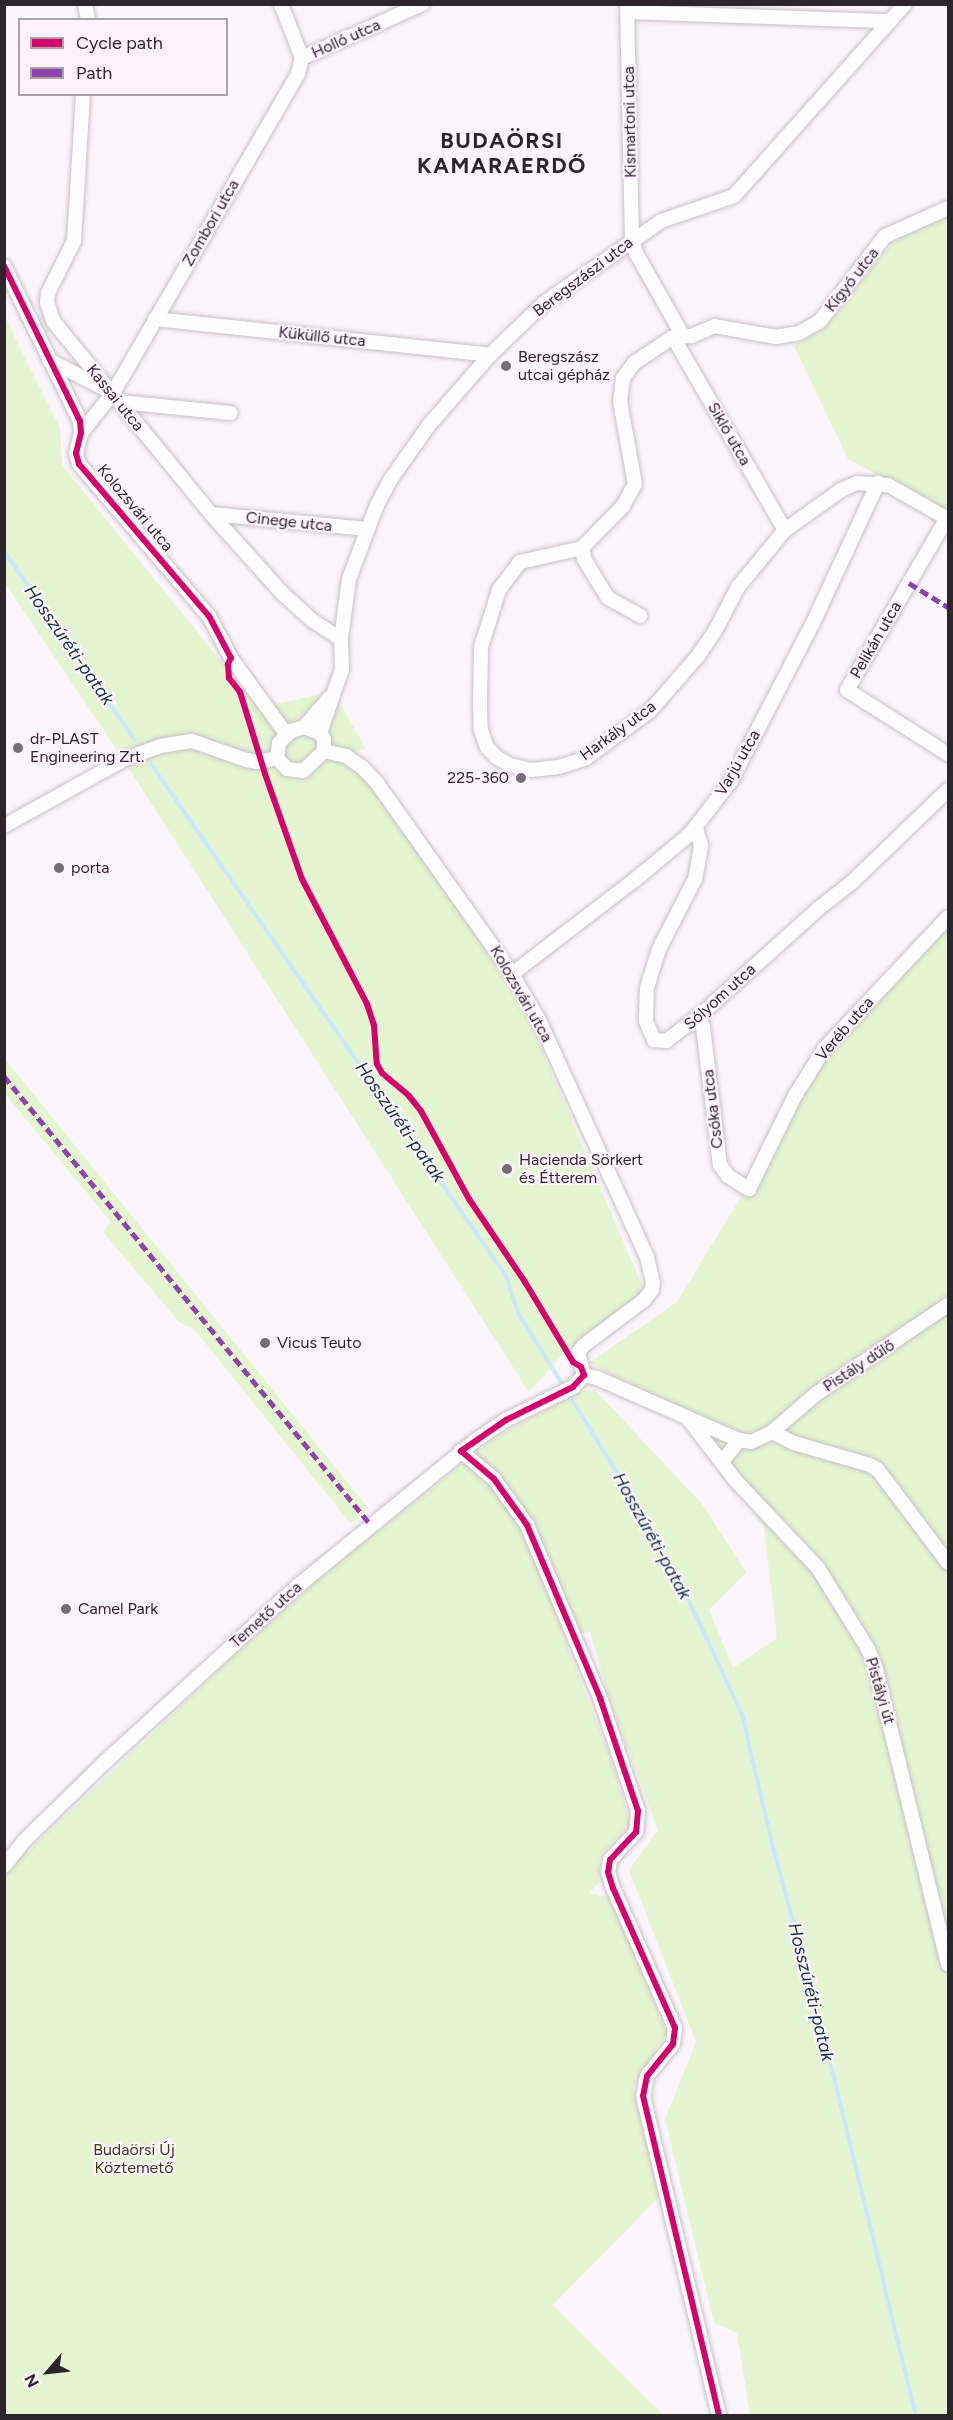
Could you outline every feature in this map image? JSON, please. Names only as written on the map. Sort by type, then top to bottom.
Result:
[{"type":"street","points":[[280,4],[302,58]]},
{"type":"street","name":"Holló utca","points":[[302,58],[422,4]]},
{"type":"street","name":"Beregszászi utca","points":[[320,733],[342,669],[341,639],[349,579],[367,530],[377,505],[406,455],[457,390],[544,303],[632,239],[661,220],[734,196],[904,4]]},
{"type":"street","points":[[628,8],[890,21]]},
{"type":"street","name":"Kismartoni utca","points":[[628,8],[632,239]]},
{"type":"street","name":"Zombori utca","points":[[81,433],[116,398],[155,319],[298,74],[302,58]]},
{"type":"street","name":"Kassai utca","points":[[83,96],[74,241],[48,293],[47,302],[53,321],[212,514],[283,594],[314,621],[341,639]]},
{"type":"street","name":"Kígyó utca","points":[[678,337],[692,336],[715,326],[776,336],[799,333],[820,321],[885,236],[948,208]]},
{"type":"street","points":[[632,239],[636,253],[678,337],[634,363],[623,378],[620,400],[634,484],[623,506],[582,548],[584,559],[608,598],[640,616]]},
{"type":"street","name":"Kolozsvári utca","points":[[4,266],[80,421],[81,433],[76,453],[80,464],[209,616],[231,658],[287,735]]},
{"type":"street","name":"Küküllő utca","points":[[155,319],[490,355]]},
{"type":"street","name":"Sikló utca","points":[[678,337],[785,530]]},
{"type":"street","points":[[49,360],[116,398],[230,413]]},
{"type":"street","name":"Harkály utca","points":[[582,548],[520,562],[499,590],[481,647],[481,730],[487,747],[510,765],[531,770],[559,767],[586,758],[650,711],[698,656],[715,631],[738,587],[785,530],[841,490],[857,483],[878,483]]},
{"type":"street","points":[[878,483],[888,485],[948,518]]},
{"type":"street","name":"Varjú utca","points":[[512,975],[636,879],[696,828],[731,781],[812,625],[878,483]]},
{"type":"street","name":"Cinege utca","points":[[212,514],[367,530]]},
{"type":"street","name":"Pelikán utca","points":[[948,518],[847,690],[948,754]]},
{"type":"street","name":"Beregszászi utca","points":[[304,727],[336,690]]},
{"type":"street","points":[[304,727],[320,733],[324,739],[324,751],[303,771],[287,769],[277,758],[279,743],[297,728],[304,727]]},
{"type":"street","points":[[4,826],[125,759],[160,746],[192,741],[246,760],[257,762],[277,758]]},
{"type":"street","name":"Kolozsvári utca","points":[[324,751],[346,756],[362,767],[377,783],[512,975],[540,1020],[651,1269],[652,1290],[631,1311],[587,1342],[578,1353],[584,1375]]},
{"type":"street","name":"Sólyom utca","points":[[696,828],[701,846],[695,879],[658,949],[647,988],[646,1021],[654,1040],[666,1041],[698,1017],[819,908],[851,883],[948,790]]},
{"type":"street","name":"Veréb utca","points":[[749,1189],[796,1094],[825,1048],[948,917]]},
{"type":"street","name":"Csóka utca","points":[[698,1017],[704,1028],[720,1165],[728,1176],[749,1189]]},
{"type":"street","name":"Pistály dűlő","points":[[772,1432],[816,1394],[948,1305]]},
{"type":"street","points":[[584,1375],[597,1378],[739,1440],[751,1442],[772,1432],[794,1443],[870,1465],[878,1470],[948,1563]]},
{"type":"street","name":"Temető utca","points":[[4,1866],[24,1841],[106,1761],[299,1585],[461,1451],[506,1420],[573,1387],[584,1375]]},
{"type":"street","name":"Pistályi út","points":[[689,1420],[722,1462],[818,1568],[868,1649],[876,1669],[948,1964]]},
{"type":"street","points":[[722,1462],[739,1440]]},
{"type":"street","points":[[461,1451],[494,1479],[527,1525],[600,1698],[638,1810],[636,1832],[610,1860],[608,1872],[675,2028],[673,2044],[647,2076],[643,2096],[719,2415]]},
{"type":"green space","points":[[948,218],[948,513],[848,459],[794,346],[827,326],[890,245],[914,230]]},
{"type":"green space","points":[[5,317],[60,428],[62,465],[259,708],[317,695],[332,715],[340,703],[366,749],[356,751],[512,980],[643,1288],[638,1298],[566,1351],[529,1392],[119,753],[5,583]]},
{"type":"green space","name":"Budaörsi Új Köztemető","points":[[948,913],[948,2415],[750,2415],[737,2333],[714,2323],[665,2119],[696,2042],[629,1870],[658,1830],[611,1703],[590,1632],[563,1635],[610,1755],[630,1822],[599,1858],[599,1883],[589,1893],[611,1898],[667,2033],[633,2087],[659,2197],[553,2305],[663,2415],[5,2416],[5,1873],[239,1651],[323,1575],[499,1435],[584,1390],[595,1390],[702,1504],[746,1572],[709,1610],[733,1668],[777,1638],[764,1527],[676,1406],[589,1363],[677,1302],[750,1182],[791,1098]]},
{"type":"green space","points":[[5,1059],[369,1509],[351,1524],[194,1329],[180,1323],[103,1232],[111,1222],[5,1094]]},
{"type":"waterway","name":"Hosszúréti-patak","points":[[4,551],[134,739]]},
{"type":"waterway","name":"Hosszúréti-patak","points":[[151,764],[506,1276],[518,1313],[564,1387]]},
{"type":"waterway","name":"Hosszúréti-patak","points":[[568,1393],[630,1494],[689,1601],[742,1714],[773,1848],[816,2003],[916,2416]]},
{"type":"marked path","points":[[909,583],[948,607]]},
{"type":"marked path","points":[[4,1076],[371,1525]]},
{"type":"cycle path","points":[[4,266],[80,421],[81,433],[76,453],[79,464],[209,616],[231,658],[228,664],[229,678],[240,692],[265,774],[302,879],[367,1004],[374,1025],[377,1064],[382,1073],[409,1096],[421,1111],[469,1199],[525,1282],[573,1362],[581,1367],[584,1375],[573,1387],[506,1420],[461,1451],[494,1479],[527,1525],[600,1698],[638,1811],[636,1832],[610,1860],[608,1872],[675,2028],[673,2044],[647,2076],[643,2096],[719,2416]]},
{"type":"place","name":"Beregszász utcai gépház","points":[[506,366]]},
{"type":"place","name":"dr-PLAST Engineering Zrt.","points":[[18,748]]},
{"type":"place","name":"225-360","points":[[521,778]]},
{"type":"place","name":"porta","points":[[59,868]]},
{"type":"place","name":"Hacienda Sörkert és Étterem","points":[[507,1169]]},
{"type":"place","name":"Vicus Teuto","points":[[265,1343]]},
{"type":"place","name":"Camel Park","points":[[66,1609]]},
{"type":"district","name":"BUDAÖRSI KAMARAERDŐ","points":[[502,152]]}]
